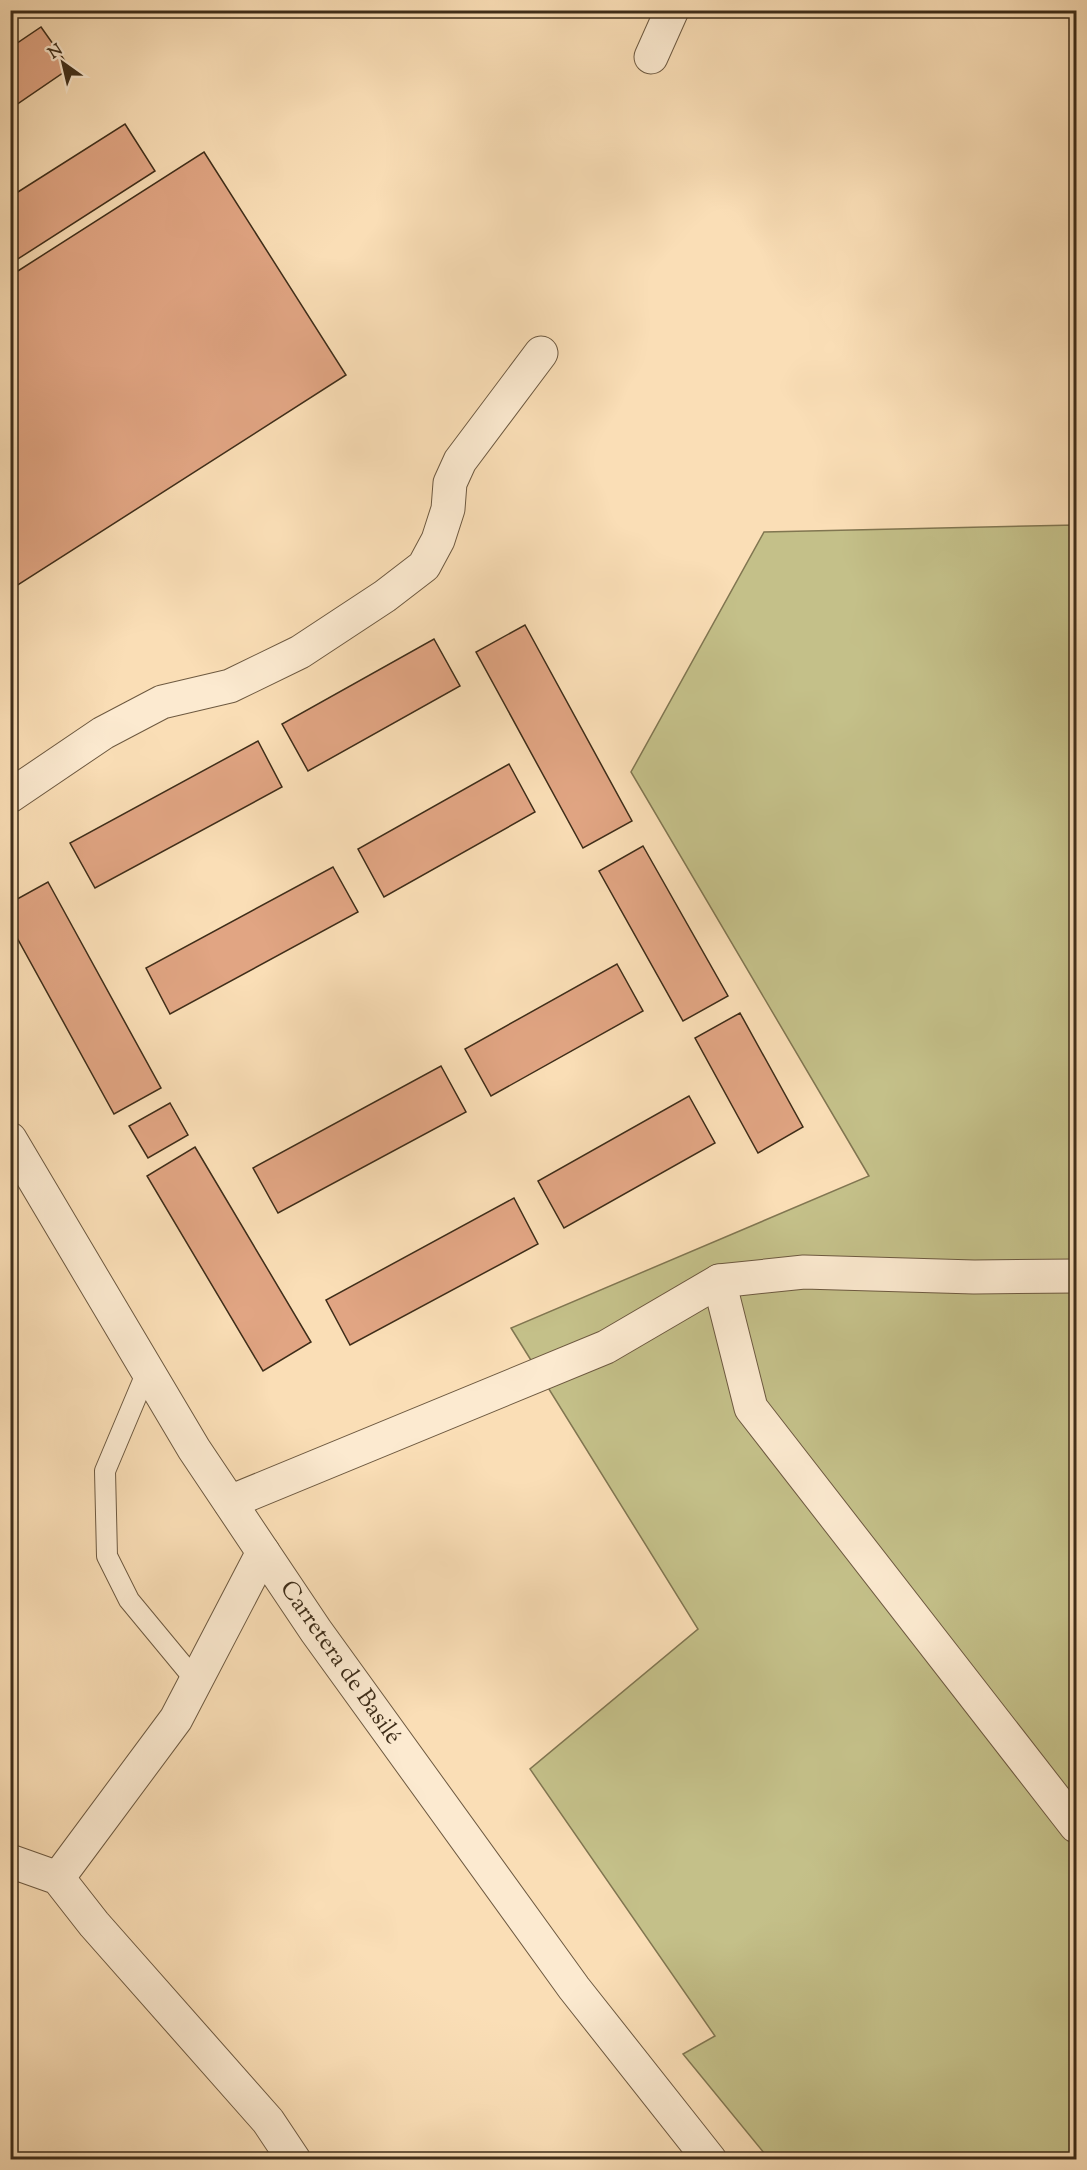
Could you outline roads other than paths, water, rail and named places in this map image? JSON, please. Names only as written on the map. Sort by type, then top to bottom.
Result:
[{"type":"street","points":[[651,57],[672,10]]},
{"type":"street","points":[[10,796],[103,732],[162,702],[231,686],[300,652],[385,596],[424,566],[438,540],[448,509],[450,483],[460,461],[541,353]]},
{"type":"street","name":"Carretera de Basilé","points":[[10,1139],[194,1449],[322,1640],[574,1988],[710,2160]]},
{"type":"street","points":[[230,1502],[606,1347],[719,1281],[804,1272],[974,1277],[1077,1276]]},
{"type":"street","points":[[719,1281],[751,1408],[1077,1826]]},
{"type":"street","points":[[57,1878],[176,1719],[263,1552]]},
{"type":"street","points":[[10,1861],[57,1878],[94,1924],[268,2121],[294,2160]]},
{"type":"lane","points":[[148,1369],[105,1471],[107,1556],[129,1600],[196,1681]]}]
